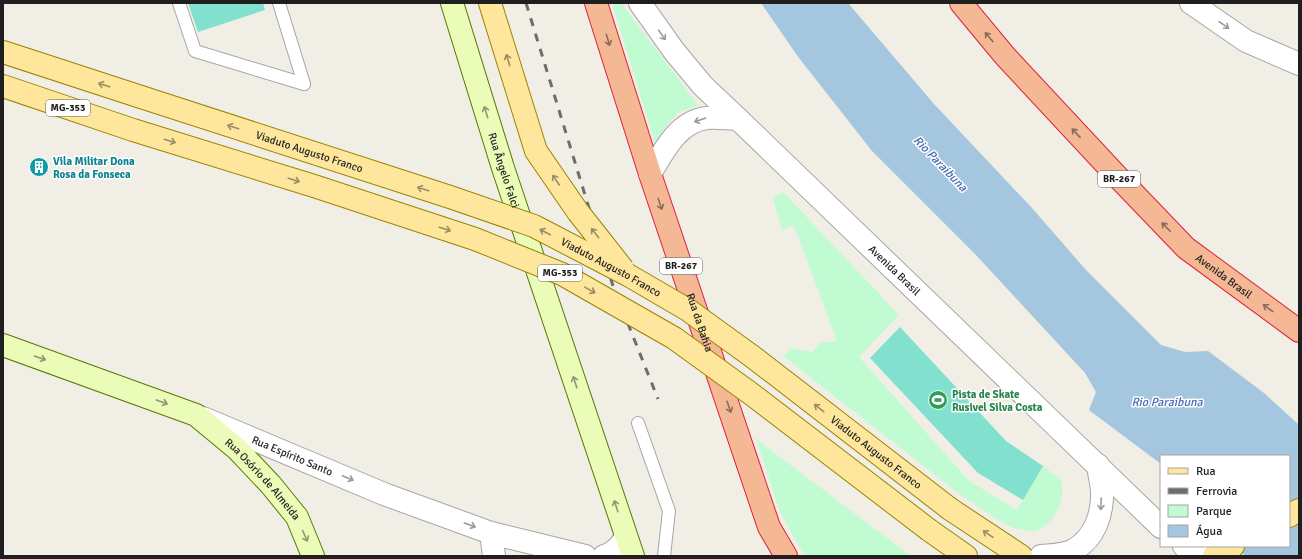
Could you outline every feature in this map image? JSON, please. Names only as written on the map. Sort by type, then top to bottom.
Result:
[{"type":"highway","name":"Rua da Bahia","points":[[596,3],[650,174],[778,545]]},
{"type":"highway","name":"Avenida Brasil","points":[[961,3],[1010,62],[1186,248],[1299,330]]},
{"type":"main road","name":"Rua Ângelo Falci","points":[[452,3],[503,168],[560,335],[629,547]]},
{"type":"main road","points":[[490,3],[536,151],[578,212],[628,275]]},
{"type":"main road","name":"Viaduto Augusto Franco","points":[[3,52],[450,197],[534,226],[628,275],[688,310],[950,509],[1020,556]]},
{"type":"main road","name":"MG-353","points":[[3,86],[133,130],[314,186],[475,239],[562,274],[674,338],[750,393],[929,530],[966,556]]},
{"type":"main road","name":"Rua Espírito Santo","points":[[3,345],[196,415]]},
{"type":"main road","name":"Rua Osório de Almeida","points":[[196,415],[237,449],[271,484],[297,517],[313,556]]},
{"type":"main road","points":[[1290,515],[1299,510]]},
{"type":"street","name":"Avenida Brasil","points":[[640,3],[674,51],[703,86],[1160,526]]},
{"type":"street","points":[[1192,3],[1246,41],[1299,64]]},
{"type":"street","points":[[650,174],[670,140],[690,124],[706,118],[738,119]]},
{"type":"street","name":"Rua Espírito Santo","points":[[196,415],[384,494],[491,533],[585,556]]},
{"type":"street","points":[[1041,556],[1071,551],[1087,541],[1096,527],[1101,511],[1102,490],[1098,465]]},
{"type":"street","points":[[491,533],[494,556]]},
{"type":"street","points":[[604,556],[610,554],[618,548],[629,547]]},
{"type":"street","points":[[1185,547],[1191,551],[1210,556]]},
{"type":"lane","points":[[179,3],[195,51],[304,84],[279,3]]},
{"type":"lane","points":[[638,423],[669,511],[664,556]]},
{"type":"green space","points":[[612,3],[621,3],[698,105],[679,112],[667,125],[655,143]]},
{"type":"green space","points":[[783,192],[899,315],[859,357],[969,481],[1017,510],[1043,466],[1061,480],[1062,496],[1060,504],[1057,511],[1048,523],[1034,532],[1014,528],[1001,522],[957,492],[783,356],[792,348],[813,352],[820,343],[837,341],[794,225],[782,230],[773,198]]},
{"type":"green space","points":[[756,439],[912,556],[805,556],[780,512]]},
{"type":"shaded area","points":[[188,3],[263,3],[265,10],[198,32]]},
{"type":"shaded area","name":"Pista de Skate Rusivel Silva Costa","points":[[900,327],[1006,441],[1043,466],[1023,500],[978,473],[870,358]]},
{"type":"water","name":"Rio Paraibuna","points":[[761,3],[848,3],[934,104],[1032,208],[1086,270],[1161,345],[1185,352],[1208,351],[1264,393],[1299,425],[1299,556],[1245,556],[1237,547],[1290,547],[1290,455],[1160,455],[1160,463],[1089,410],[1096,392],[1085,373],[976,255],[872,151],[799,58]]},
{"type":"railway","points":[[526,3],[613,286],[658,399]]},
{"type":"place","name":"Vila Militar Dona Rosa da Fonseca","points":[[39,167]]},
{"type":"place","name":"Pista de Skate Rusivel Silva Costa","points":[[938,400]]}]
